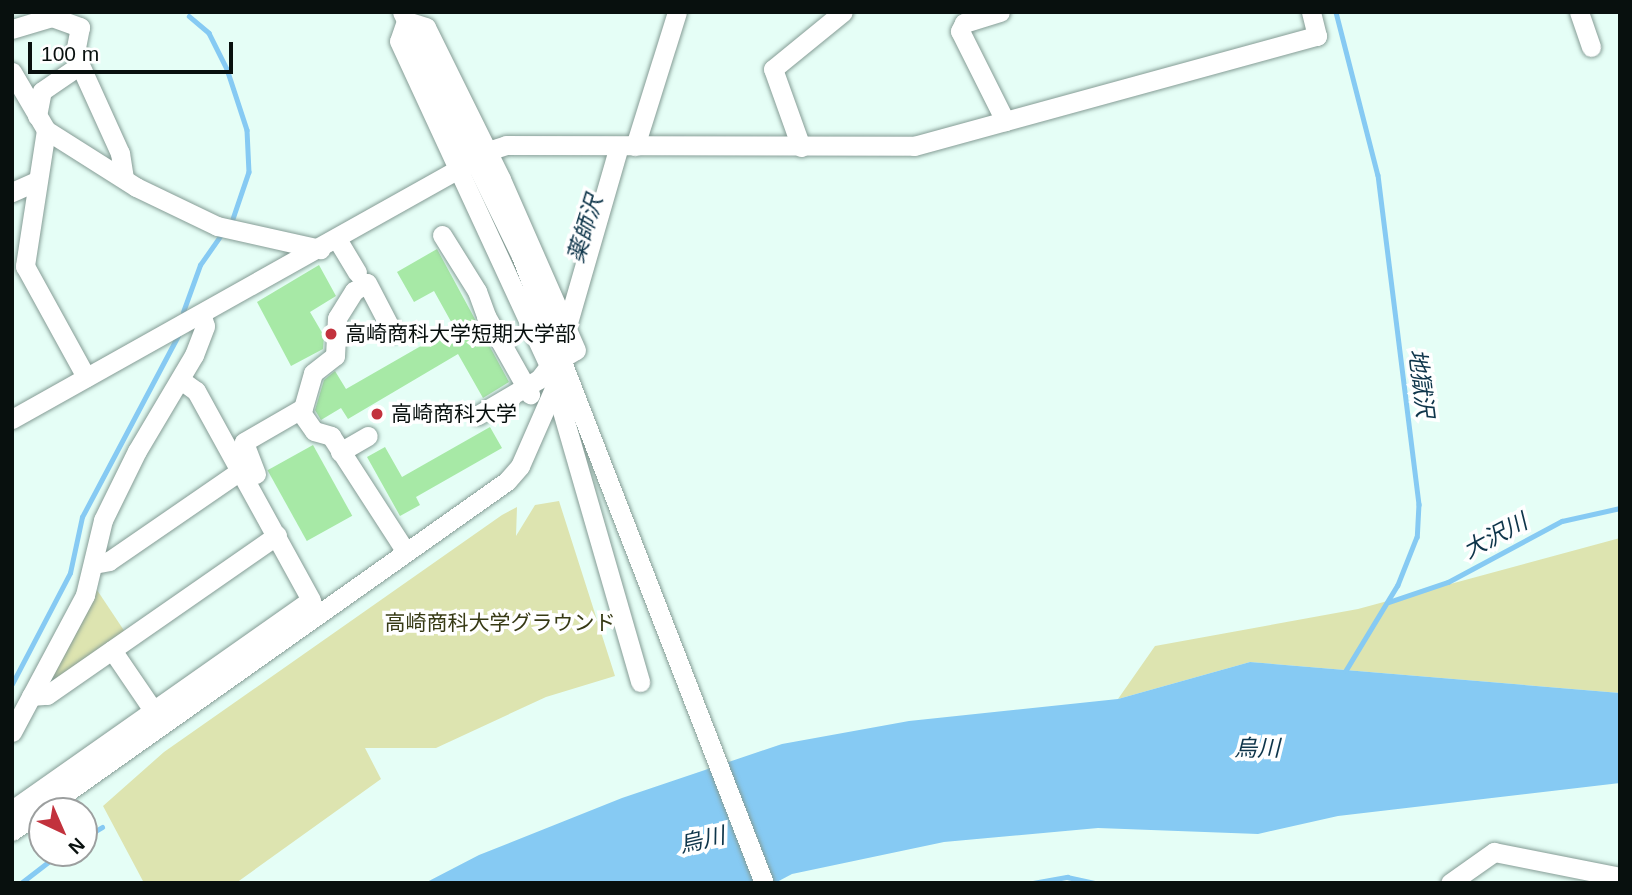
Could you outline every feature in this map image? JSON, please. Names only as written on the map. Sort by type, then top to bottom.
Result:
[{"type":"street","points":[[567,326],[627,146],[677,12]]},
{"type":"street","points":[[801,147],[772,76],[775,65],[843,12]]},
{"type":"street","points":[[1000,12],[964,23],[960,31],[1005,121]]},
{"type":"street","points":[[12,419],[506,145],[914,146],[1317,36],[1311,12]]},
{"type":"street","points":[[1579,12],[1591,47]]},
{"type":"street","points":[[12,29],[52,17],[79,27],[76,47],[80,65],[120,153],[124,179]]},
{"type":"street","points":[[404,17],[521,256],[543,379],[640,682]]},
{"type":"street","points":[[80,65],[42,91],[37,181],[25,266],[86,377]]},
{"type":"street","points":[[12,72],[42,123],[124,179],[217,226],[329,244],[357,272]]},
{"type":"street","points":[[475,162],[567,326],[576,350],[543,379],[478,415]]},
{"type":"street","points":[[12,192],[37,181]]},
{"type":"street","points":[[442,235],[477,291],[486,316],[543,379],[670,636],[764,883]]},
{"type":"street","points":[[315,578],[243,446],[250,438],[300,411],[313,373],[335,356],[337,318],[354,292],[367,283],[393,332]]},
{"type":"street","points":[[12,732],[85,595],[103,520],[137,451],[181,380],[204,333],[202,316]]},
{"type":"street","points":[[12,831],[498,489],[520,466],[543,379]]},
{"type":"street","points":[[12,810],[311,600],[196,391],[181,380]]},
{"type":"street","points":[[300,411],[314,431],[331,436],[355,478],[365,483],[401,544]]},
{"type":"street","points":[[340,452],[368,436]]},
{"type":"street","points":[[94,564],[109,561],[240,471]]},
{"type":"street","points":[[32,696],[47,695],[276,535]]},
{"type":"street","points":[[112,650],[153,710]]},
{"type":"street","points":[[1450,883],[1494,852],[1620,877]]},
{"type":"green space","name":"高崎商科大学グラウンド","points":[[559,501],[615,676],[546,697],[436,748],[365,748],[381,779],[236,883],[144,883],[103,806],[164,752],[502,515],[517,507],[516,536],[535,505]]},
{"type":"green space","points":[[1620,538],[1620,693],[1250,662],[1118,699],[1155,646],[1358,609]]},
{"type":"green space","points":[[95,587],[125,632],[53,682],[49,678]]},
{"type":"water","name":"烏川","points":[[1250,662],[1620,693],[1620,783],[1338,816],[1258,834],[1098,828],[944,842],[792,874],[775,883],[425,883],[479,855],[622,798],[782,744],[909,721],[1118,699]]},
{"type":"building","points":[[437,249],[509,382],[483,398],[458,354],[348,419],[341,408],[321,420],[315,410],[324,380],[335,371],[346,389],[454,327],[434,291],[414,302],[397,272]]},
{"type":"building","points":[[319,265],[336,296],[310,312],[324,336],[323,349],[291,366],[257,302]]},
{"type":"building","points":[[490,427],[502,448],[416,497],[420,505],[400,516],[367,457],[385,447],[402,477]]},
{"type":"building","points":[[313,445],[352,516],[307,541],[268,470]]},
{"type":"waterway","name":"地獄沢","points":[[1336,12],[1378,175],[1419,504],[1417,537],[1398,585],[1346,671]]},
{"type":"waterway","points":[[189,16],[209,33],[227,69],[247,130],[249,172],[233,219]]},
{"type":"waterway","points":[[183,312],[200,265],[221,235]]},
{"type":"waterway","points":[[12,684],[70,573],[82,517],[178,336]]},
{"type":"waterway","name":"大沢川","points":[[1389,602],[1448,582],[1562,521],[1620,508]]},
{"type":"waterway","name":"薬師沢","points":[[98,829],[102,827]]},
{"type":"waterway","name":"薬師沢","points":[[21,883],[42,867]]},
{"type":"waterway","points":[[1033,883],[1067,877],[1095,883]]},
{"type":"place","name":"高崎商科大学短期大学部","points":[[331,334]]},
{"type":"place","name":"高崎商科大学","points":[[377,414]]}]
